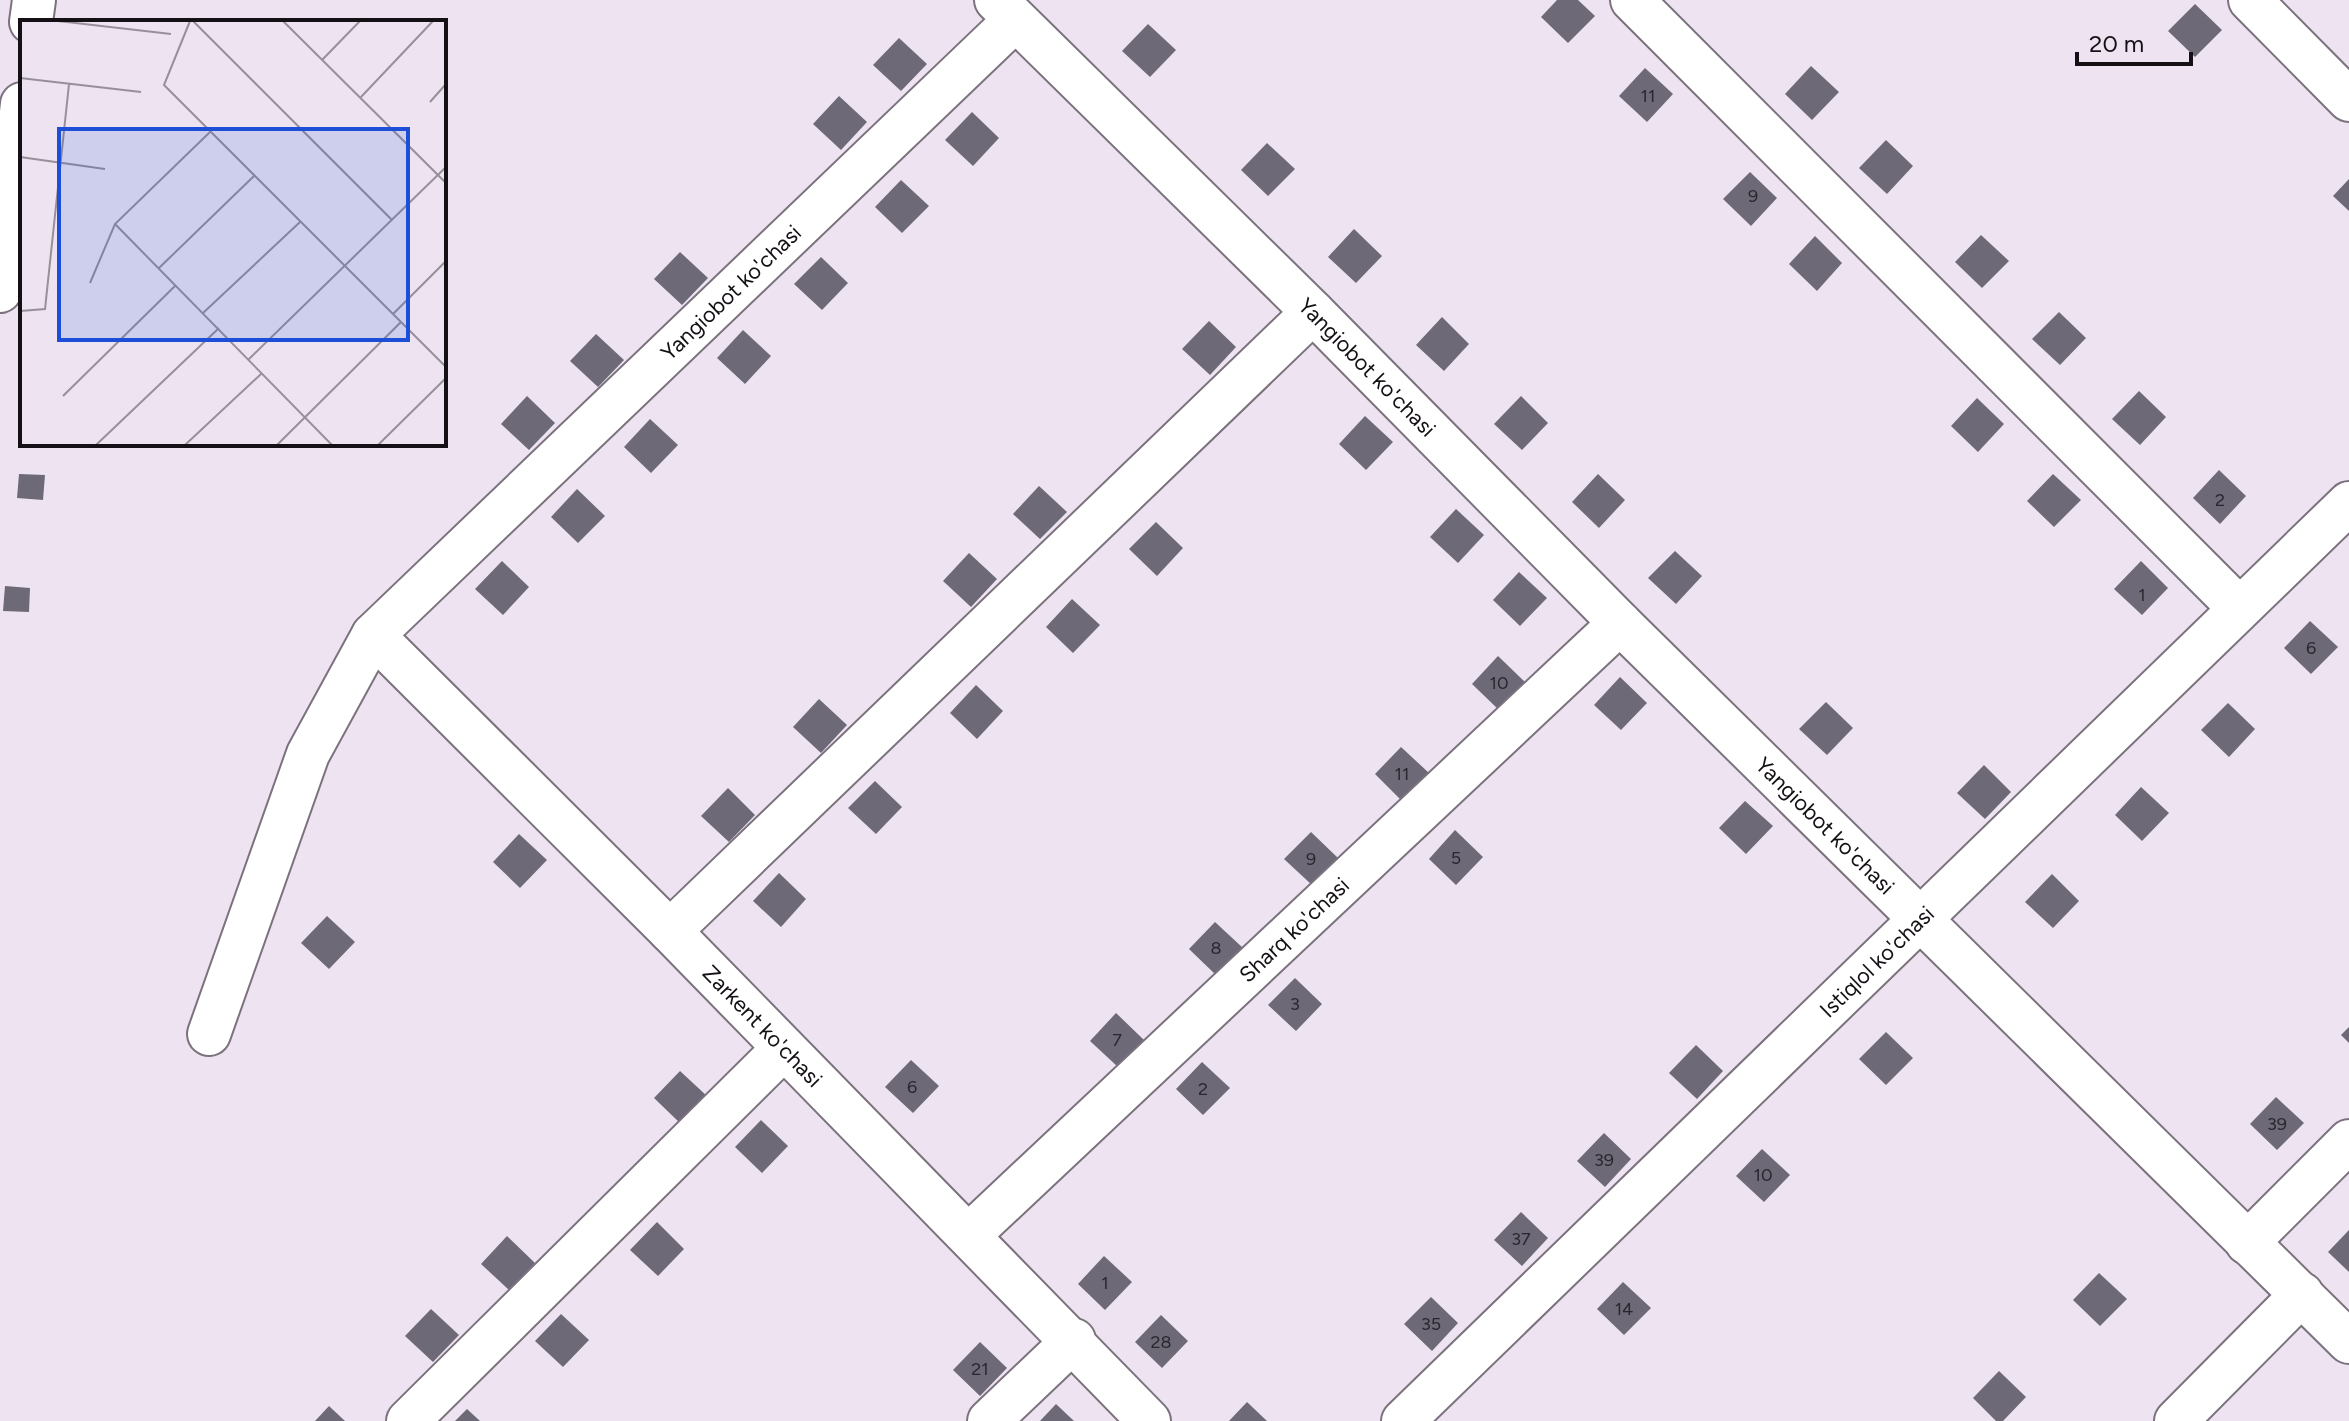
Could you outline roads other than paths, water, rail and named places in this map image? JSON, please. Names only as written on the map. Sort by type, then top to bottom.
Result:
[{"type":"street","points":[[31,20],[34,0]]},
{"type":"street","points":[[1632,0],[2239,608]]},
{"type":"street","points":[[2250,0],[2349,100]]},
{"type":"street","name":"Yangiobot ko'chasi","points":[[209,1034],[308,754],[373,635],[1006,10],[1313,312],[1620,623],[1923,918],[2349,1342]]},
{"type":"street","points":[[0,291],[20,124]]},
{"type":"street","points":[[670,931],[1313,312]]},
{"type":"street","name":"Istiqlol ko'chasi","points":[[1403,1421],[2349,503]]},
{"type":"street","name":"Sharq ko'chasi","points":[[969,1235],[1620,623]]},
{"type":"street","name":"Zarkent ko'chasi","points":[[373,635],[1074,1340],[1149,1421]]},
{"type":"street","points":[[408,1421],[784,1048]]},
{"type":"street","points":[[2247,1243],[2349,1141]]},
{"type":"street","points":[[2176,1421],[2302,1294]]},
{"type":"street","points":[[989,1421],[1074,1340]]}]
